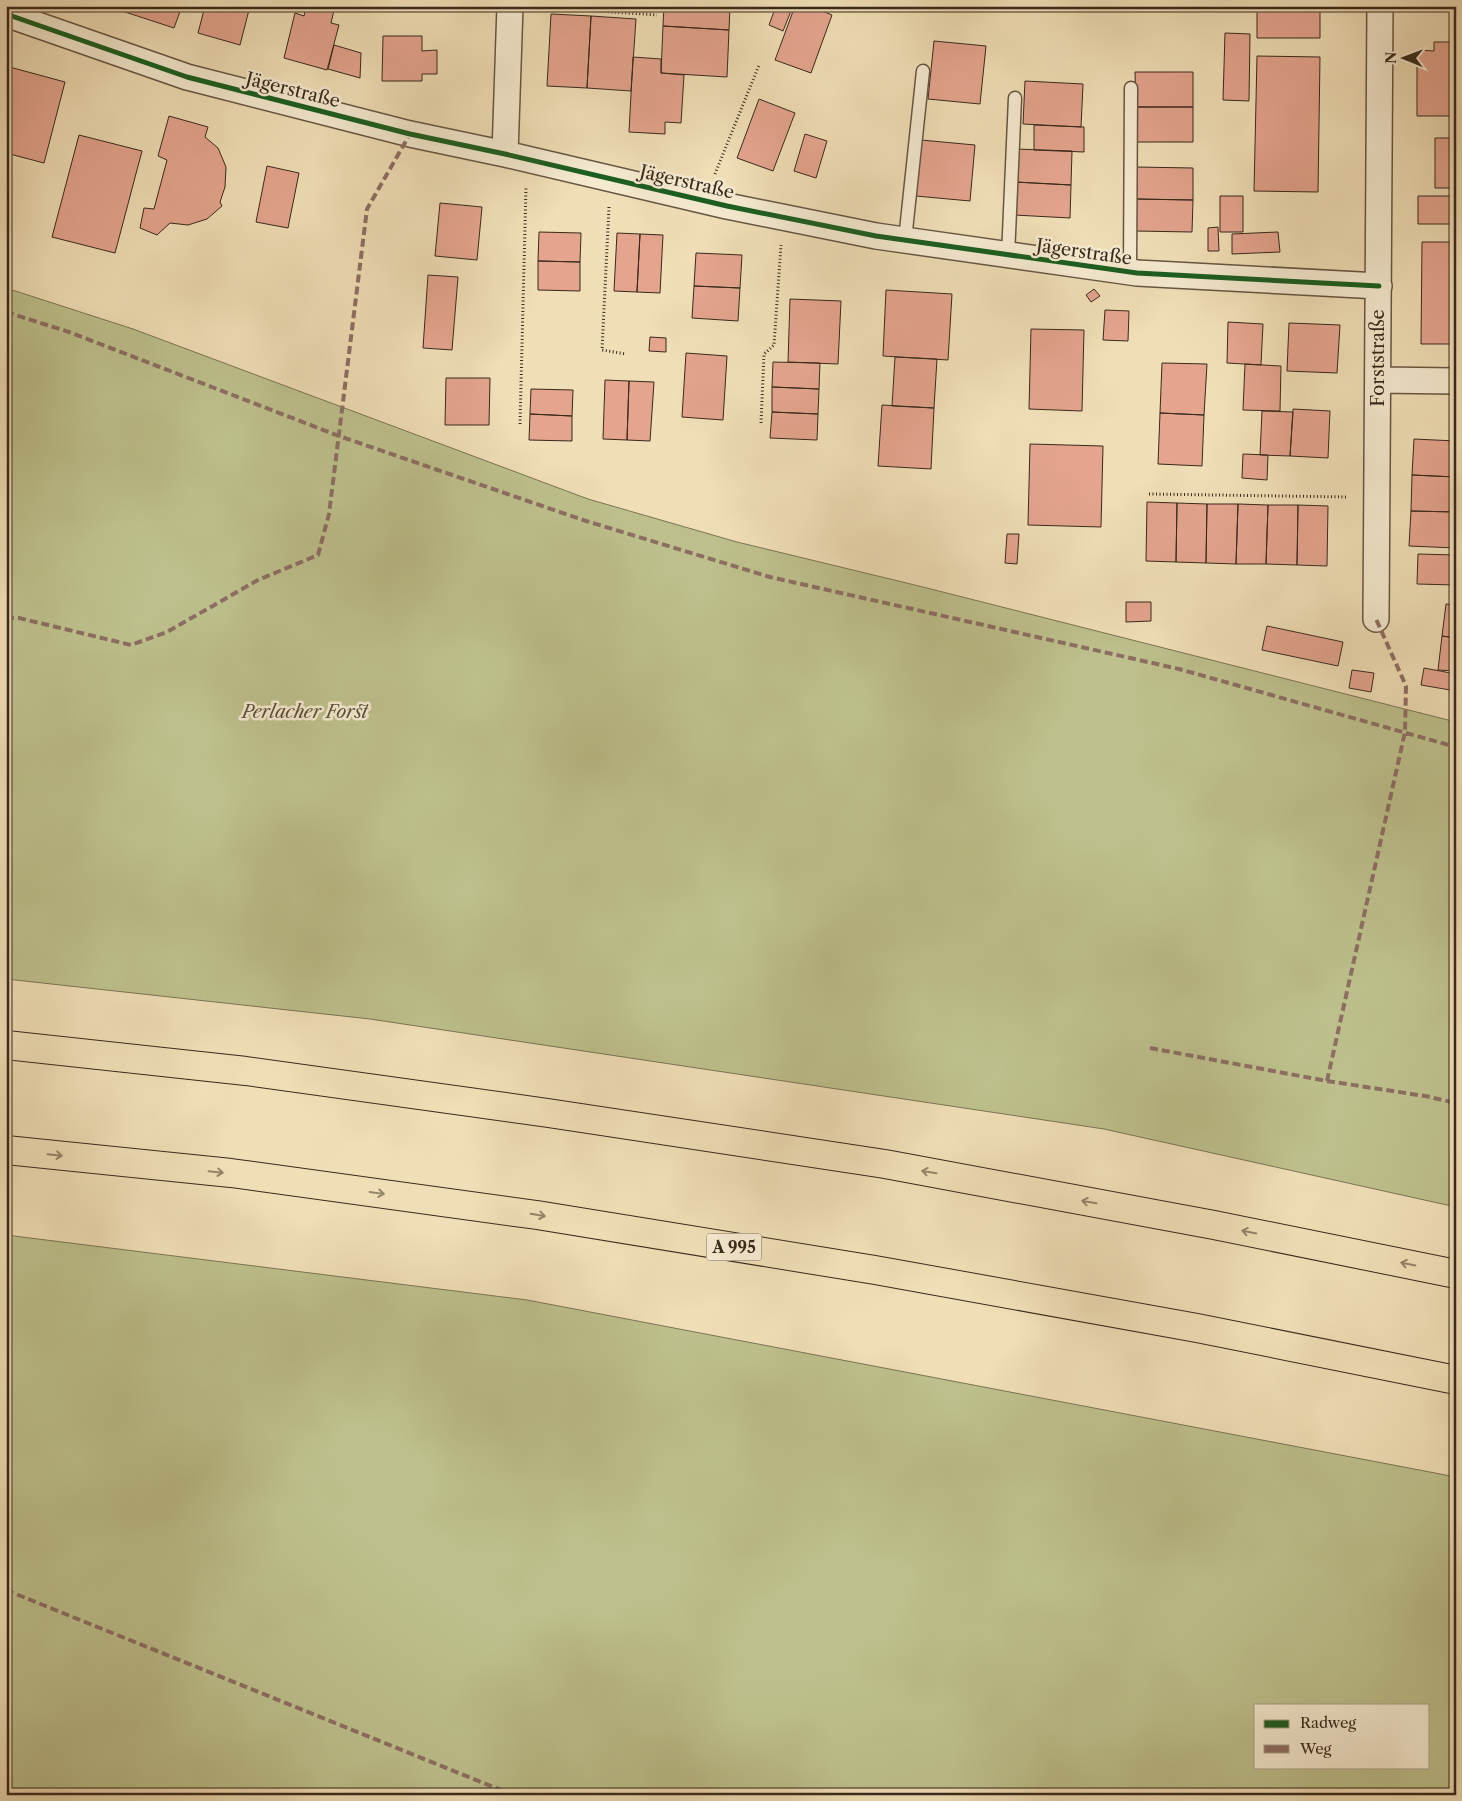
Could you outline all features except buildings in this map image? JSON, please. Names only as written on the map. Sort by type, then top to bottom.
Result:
[{"type":"highway","points":[[6,1045],[246,1071],[548,1113],[885,1164],[1214,1224],[1456,1274]]},
{"type":"highway","name":"A 995","points":[[6,1150],[231,1174],[547,1216],[875,1270],[1197,1328],[1456,1380]]},
{"type":"street","points":[[510,6],[516,157]]},
{"type":"street","name":"Forststraße","points":[[1376,619],[1380,6]]},
{"type":"street","name":"Jägerstraße","points":[[6,14],[187,78],[410,134],[783,217],[904,240],[1130,272],[1379,286]]},
{"type":"street","points":[[1378,380],[1456,380]]},
{"type":"lane","points":[[904,240],[923,71]]},
{"type":"lane","points":[[1130,272],[1131,88]]},
{"type":"lane","points":[[1008,256],[1016,98]]},
{"type":"path","points":[[535,7],[657,16]]},
{"type":"path","points":[[704,200],[759,64]]},
{"type":"path","points":[[516,157],[520,424]]},
{"type":"path","points":[[611,179],[602,350],[626,354]]},
{"type":"path","points":[[761,423],[764,354],[774,345],[783,217]]},
{"type":"path","points":[[1149,494],[1378,498]]},
{"type":"green space","name":"Perlacher Forst","points":[[6,288],[133,329],[588,499],[737,542],[919,586],[1456,722],[1456,1207],[1104,1129],[370,1019],[6,979]]},
{"type":"green space","points":[[6,1235],[527,1300],[1456,1477],[1456,1795],[6,1795]]},
{"type":"marked path","points":[[6,618],[19,618],[131,645],[167,632],[258,580],[318,555],[329,514],[367,209],[410,134]]},
{"type":"marked path","points":[[6,312],[69,332],[339,436],[583,520],[770,577],[1179,669],[1456,747]]},
{"type":"marked path","points":[[1150,1048],[1327,1081],[1405,732],[1406,686],[1376,619]]},
{"type":"marked path","points":[[1327,1081],[1425,1096],[1456,1103]]},
{"type":"marked path","points":[[6,1590],[513,1795]]},
{"type":"cycle path","points":[[6,14],[187,77],[410,134],[505,154],[727,206],[876,236],[1137,273],[1379,286]]}]
